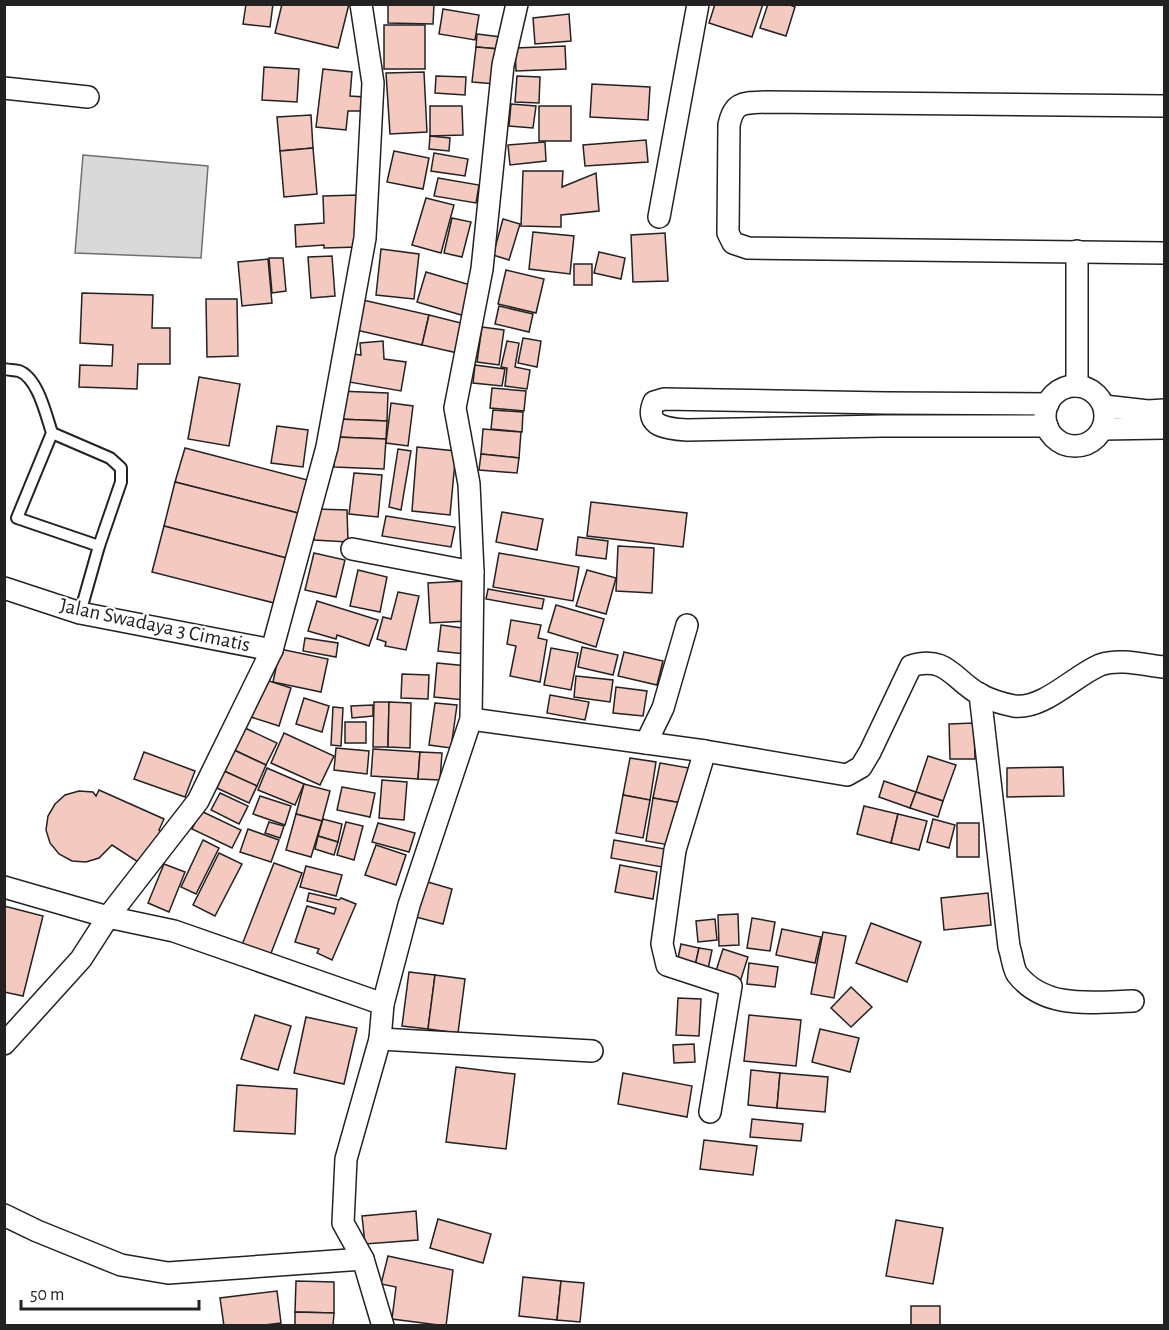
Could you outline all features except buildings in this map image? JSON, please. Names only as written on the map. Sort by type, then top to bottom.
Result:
[{"type":"street","points":[[4,1044],[81,959],[108,917],[198,801],[272,650],[327,447],[365,238],[373,83],[361,4]]},
{"type":"street","points":[[383,1326],[363,1259],[343,1223],[346,1159],[380,1039],[383,1004],[409,905],[471,719],[473,572],[470,484],[455,408],[482,269],[503,65],[517,4]]},
{"type":"street","points":[[659,218],[698,4]]},
{"type":"street","points":[[4,88],[88,97]]},
{"type":"street","points":[[1164,106],[742,103],[731,112],[729,125],[728,233],[733,243],[748,248],[1164,253]]},
{"type":"street","points":[[1077,251],[1077,386]]},
{"type":"street","points":[[1077,386],[1088,389],[1098,396],[1104,406],[1106,418],[1103,429],[1096,438],[1086,444],[1074,446],[1063,443],[1053,436],[1047,426],[1048,404],[1055,394],[1066,388],[1077,386]]},
{"type":"street","points":[[1047,426],[882,426],[687,430],[667,429],[658,425],[651,409],[654,402],[664,399],[1048,404]]},
{"type":"street","points":[[1104,406],[1148,411],[1164,410]]},
{"type":"street","points":[[1103,429],[1164,428]]},
{"type":"street","points":[[352,549],[473,572]]},
{"type":"street","name":"Jalan Swadaya 3 Cimatis","points":[[4,588],[80,614],[272,650]]},
{"type":"street","points":[[646,743],[663,708],[687,625]]},
{"type":"street","points":[[471,719],[705,751],[847,775],[861,767],[870,752],[911,666],[924,662],[940,664],[980,694],[1014,705],[1031,706],[1102,664],[1118,662],[1164,667]]},
{"type":"street","points":[[980,694],[1010,947],[1016,973],[1038,993],[1068,1003],[1132,1001]]},
{"type":"street","points":[[705,751],[675,850],[662,944],[667,965],[731,986],[710,1112]]},
{"type":"street","points":[[4,887],[108,917],[174,931],[383,1004]]},
{"type":"street","points":[[380,1039],[592,1051]]},
{"type":"street","points":[[4,1215],[121,1265],[168,1273],[363,1259]]},
{"type":"lane","points":[[4,369],[21,372],[32,382],[41,399],[52,433],[17,518],[99,546]]},
{"type":"lane","points":[[52,433],[110,458],[121,468],[121,482],[99,546],[80,614]]},
{"type":"shaded area","points":[[83,155],[208,166],[201,258],[75,253]]}]
